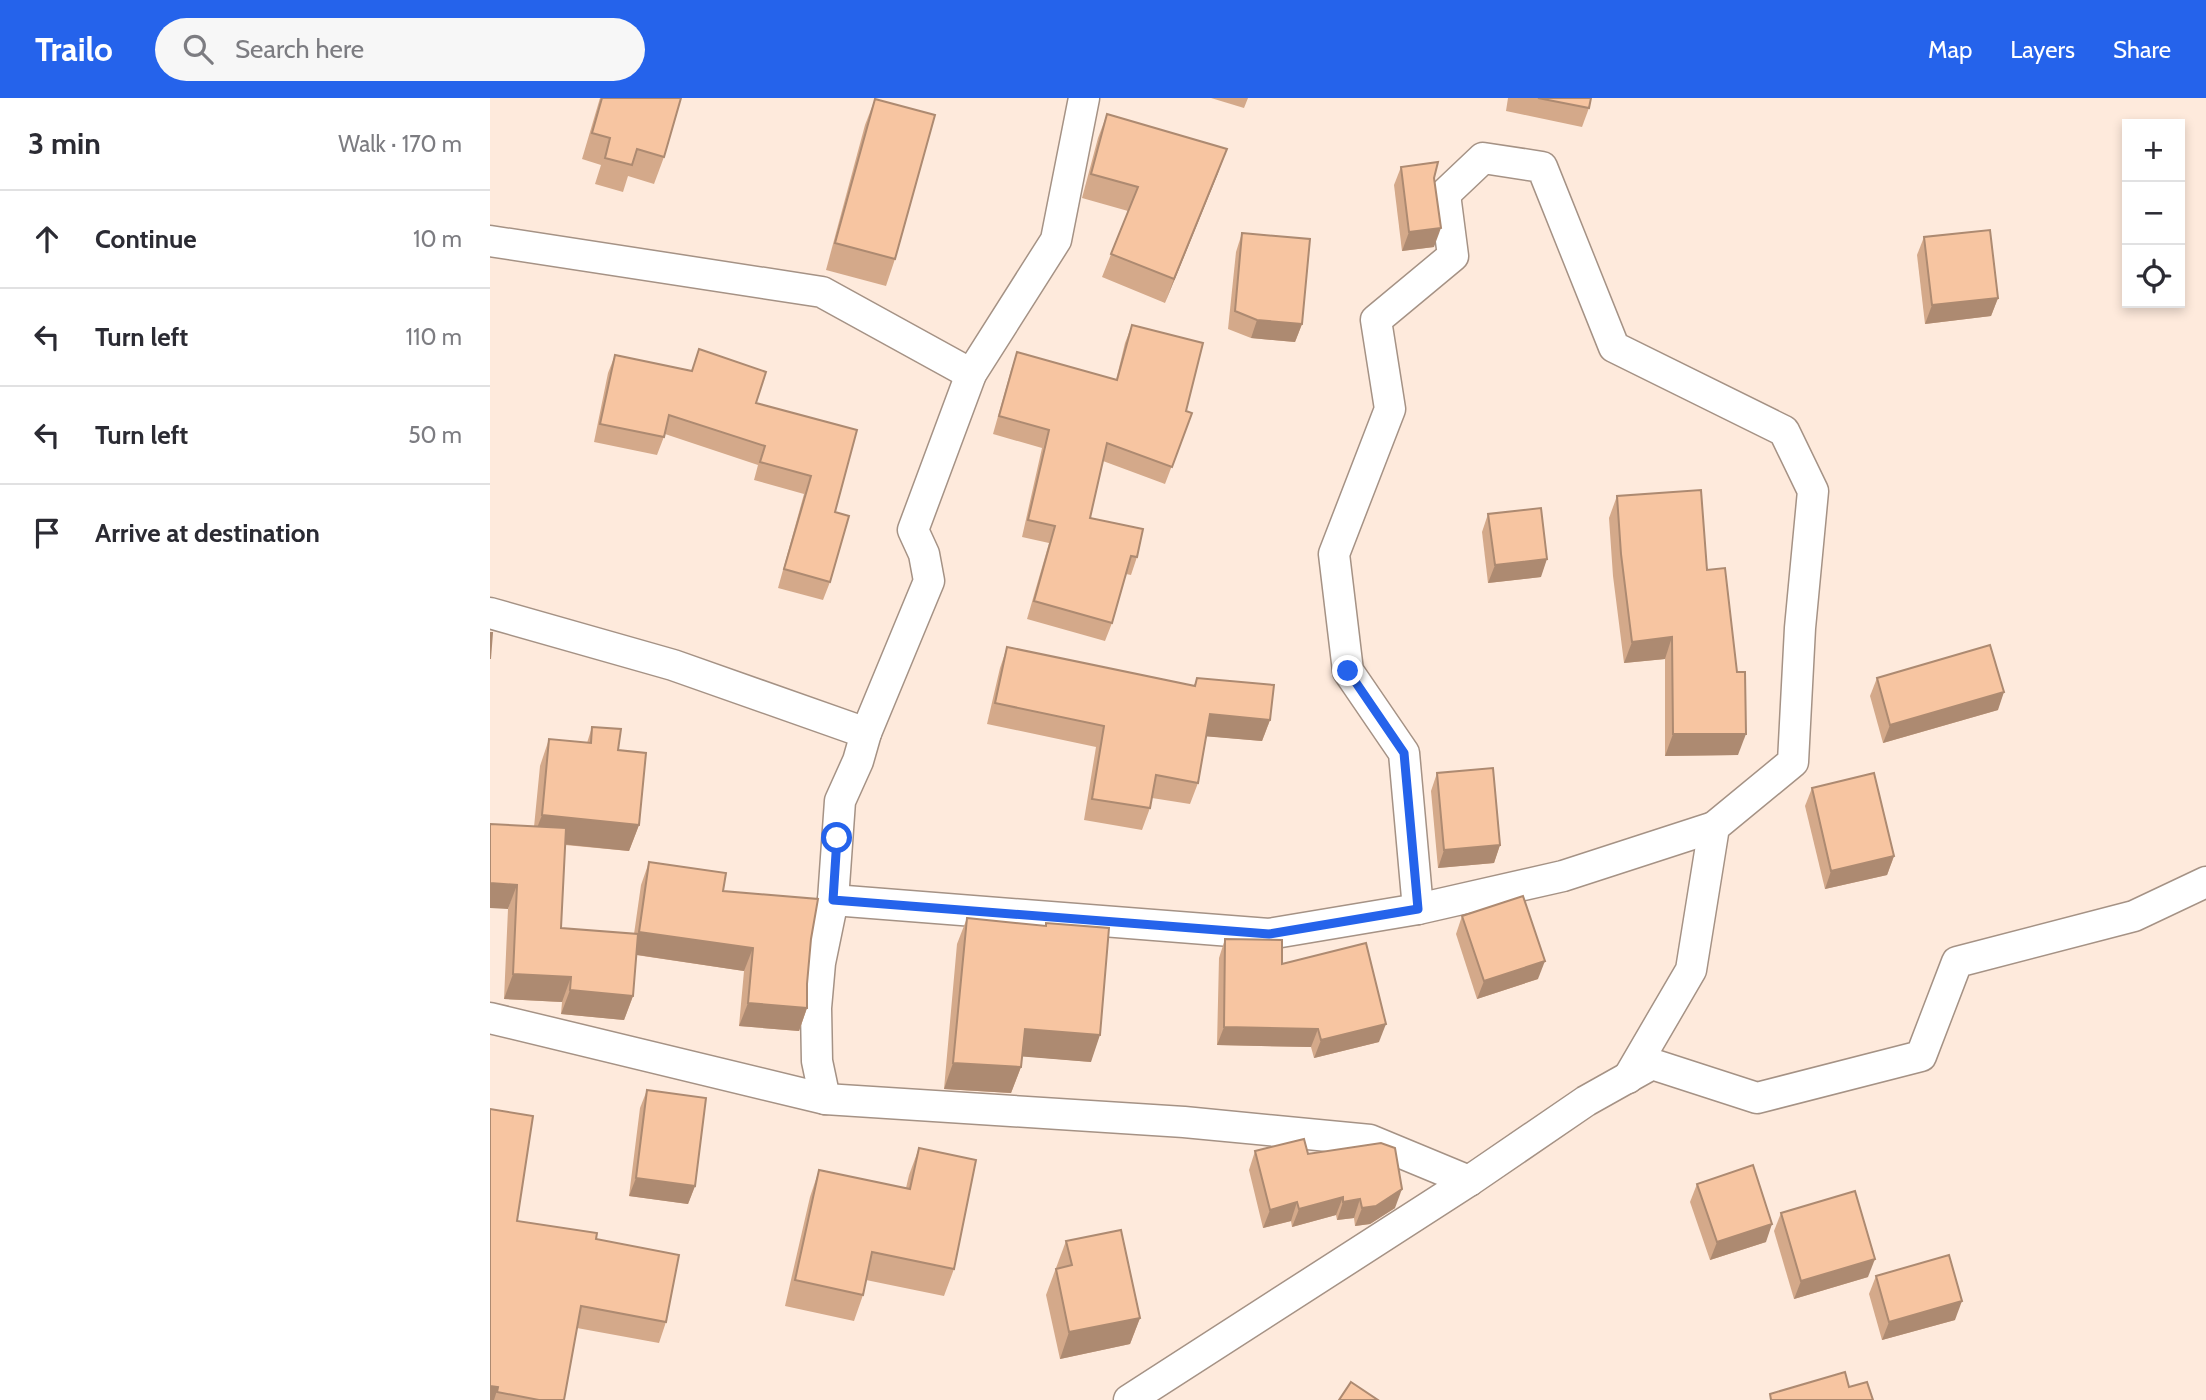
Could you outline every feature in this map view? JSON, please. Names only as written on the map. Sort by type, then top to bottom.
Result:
[{"type":"street","points":[[825,1099],[817,1060],[817,1008],[820,963],[833,900],[840,801],[929,581],[925,554],[913,530],[971,374],[1056,240],[1084,98]]},
{"type":"street","points":[[833,900],[1269,934],[1418,909],[1563,876],[1714,827],[1793,762],[1800,628],[1813,491],[1784,431],[1614,347],[1542,167],[1483,158],[1445,194],[1452,256],[1376,320],[1390,409],[1334,554],[1348,671],[1404,753],[1418,909]]},
{"type":"street","points":[[490,241],[822,292],[971,374]]},
{"type":"street","points":[[490,613],[673,665],[866,733]]},
{"type":"street","points":[[1628,1078],[1691,970],[1714,827]]},
{"type":"street","points":[[1129,1400],[1469,1181],[1586,1101],[1652,1064],[1757,1098],[1921,1056],[1957,962],[2134,916],[2206,882]]},
{"type":"street","points":[[490,1018],[825,1099],[1184,1122],[1370,1139],[1469,1181]]},
{"type":"building","points":[[602,98],[681,98],[664,157],[637,149],[632,165],[605,158],[610,138],[592,133]]},
{"type":"building","points":[[1538,98],[1591,98],[1589,108]]},
{"type":"building","points":[[875,99],[935,115],[895,259],[835,243]]},
{"type":"building","points":[[1107,114],[1227,149],[1174,279],[1111,254],[1138,187],[1091,174]]},
{"type":"building","points":[[1438,162],[1434,178],[1441,228],[1409,232],[1401,167]]},
{"type":"building","points":[[1990,230],[1998,298],[1932,305],[1924,237]]},
{"type":"building","points":[[1242,233],[1310,239],[1302,324],[1257,320],[1235,311]]},
{"type":"building","points":[[1132,325],[1203,343],[1186,411],[1192,413],[1172,467],[1107,443],[1090,518],[1143,529],[1137,557],[1131,556],[1112,623],[1034,601],[1055,526],[1028,520],[1049,430],[999,416],[1017,352],[1117,380]]},
{"type":"building","points":[[699,349],[766,372],[756,403],[857,430],[835,512],[849,516],[830,582],[784,569],[811,476],[760,462],[765,446],[669,415],[664,437],[600,424],[615,355],[692,371]]},
{"type":"building","points":[[1701,490],[1707,570],[1725,568],[1737,672],[1745,672],[1746,734],[1673,734],[1672,637],[1632,642],[1617,496]]},
{"type":"building","points":[[1541,508],[1547,559],[1495,565],[1488,514]]},
{"type":"building","points":[[1990,645],[2004,692],[1890,725],[1877,678]]},
{"type":"building","points":[[1007,647],[1195,686],[1197,678],[1274,685],[1270,720],[1210,714],[1198,783],[1156,775],[1150,808],[1092,799],[1104,726],[995,703]]},
{"type":"building","points":[[592,727],[621,729],[618,750],[646,753],[639,825],[542,815],[549,739],[591,743]]},
{"type":"building","points":[[1493,768],[1500,845],[1444,850],[1437,773]]},
{"type":"building","points":[[1874,773],[1894,856],[1831,871],[1812,788]]},
{"type":"building","points":[[490,824],[566,828],[561,928],[638,934],[633,996],[570,990],[571,977],[513,974],[517,885],[490,883]]},
{"type":"building","points":[[649,862],[726,873],[723,891],[818,899],[811,939],[807,1008],[748,1003],[753,948],[639,932]]},
{"type":"building","points":[[1523,896],[1545,961],[1484,981],[1462,916]]},
{"type":"building","points":[[967,918],[1046,926],[1046,923],[1109,928],[1100,1035],[1025,1029],[1021,1067],[953,1063]]},
{"type":"building","points":[[1225,939],[1282,940],[1282,964],[1366,943],[1386,1024],[1321,1040],[1318,1029],[1224,1027]]},
{"type":"building","points":[[647,1090],[706,1098],[695,1186],[636,1178]]},
{"type":"building","points":[[490,1109],[533,1116],[517,1221],[597,1233],[596,1239],[679,1255],[666,1322],[581,1306],[564,1400],[539,1400],[497,1392],[498,1387],[490,1386]]},
{"type":"building","points":[[1304,1139],[1308,1154],[1381,1143],[1395,1148],[1402,1189],[1376,1206],[1362,1208],[1360,1199],[1343,1202],[1343,1197],[1299,1209],[1297,1202],[1270,1210],[1255,1151]]},
{"type":"building","points":[[919,1148],[976,1160],[954,1269],[872,1252],[863,1295],[795,1280],[819,1170],[910,1189]]},
{"type":"building","points":[[1753,1165],[1772,1224],[1717,1242],[1697,1184]]},
{"type":"building","points":[[1855,1191],[1875,1259],[1801,1281],[1781,1213]]},
{"type":"building","points":[[1121,1230],[1140,1318],[1069,1332],[1056,1269],[1072,1265],[1066,1241]]},
{"type":"building","points":[[1949,1255],[1962,1301],[1889,1322],[1876,1276]]},
{"type":"building","points":[[1845,1372],[1849,1387],[1867,1382],[1873,1400],[1771,1400],[1770,1394]]},
{"type":"building","points":[[1351,1382],[1378,1400],[1339,1400]]},
{"type":"route","points":[[837,838],[833,900],[1269,934],[1418,909],[1404,753],[1348,671]]}]
